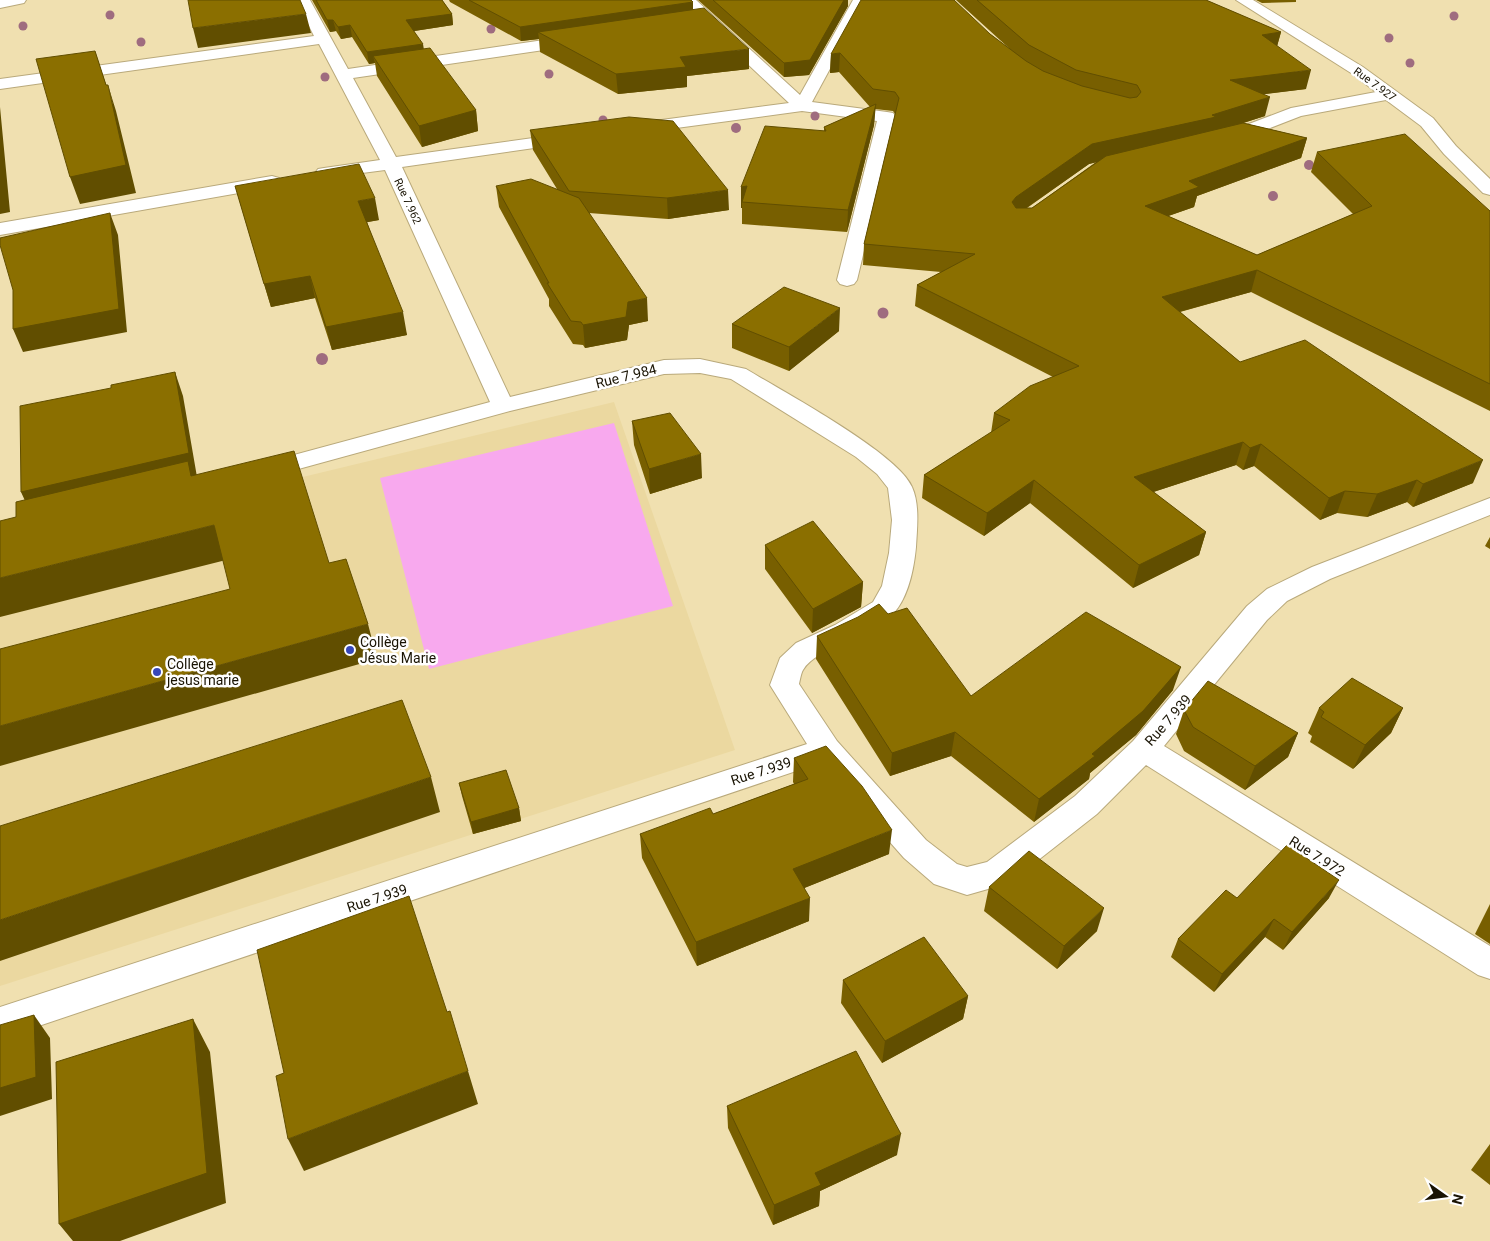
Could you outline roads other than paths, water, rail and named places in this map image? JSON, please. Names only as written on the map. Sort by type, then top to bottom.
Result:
[{"type":"street","points":[[0,4],[19,0]]},
{"type":"street","name":"Rue 7.962","points":[[303,0],[390,162],[503,406]]},
{"type":"street","points":[[688,0],[802,106]]},
{"type":"street","points":[[802,106],[858,4],[863,0]]},
{"type":"street","name":"Rue 7.927","points":[[1243,0],[1323,48],[1427,122],[1490,189]]},
{"type":"street","points":[[690,23],[709,20]]},
{"type":"street","points":[[342,75],[593,37]]},
{"type":"street","points":[[0,84],[323,38]]},
{"type":"street","points":[[1204,146],[1297,112],[1390,94]]},
{"type":"street","points":[[626,130],[802,106],[888,117],[847,280]]},
{"type":"street","points":[[0,228],[390,162],[586,135]]},
{"type":"street","name":"Rue 7.984","points":[[242,476],[503,406],[664,367],[700,366],[738,374],[864,452],[886,469],[900,487],[905,520],[902,553],[894,586],[883,608],[845,632],[806,650],[790,665],[784,685],[826,749]]},
{"type":"street","name":"Rue 7.939","points":[[0,1023],[826,749],[915,849],[946,874],[967,881],[997,873],[1086,805],[1144,748],[1224,655],[1257,613],[1277,595],[1321,573],[1490,506]]},
{"type":"street","name":"Rue 7.972","points":[[1144,748],[1490,964]]},
{"type":"place","name":"Collège Jésus Marie","points":[[350,650]]},
{"type":"place","name":"Collège jesus marie","points":[[157,672]]}]
